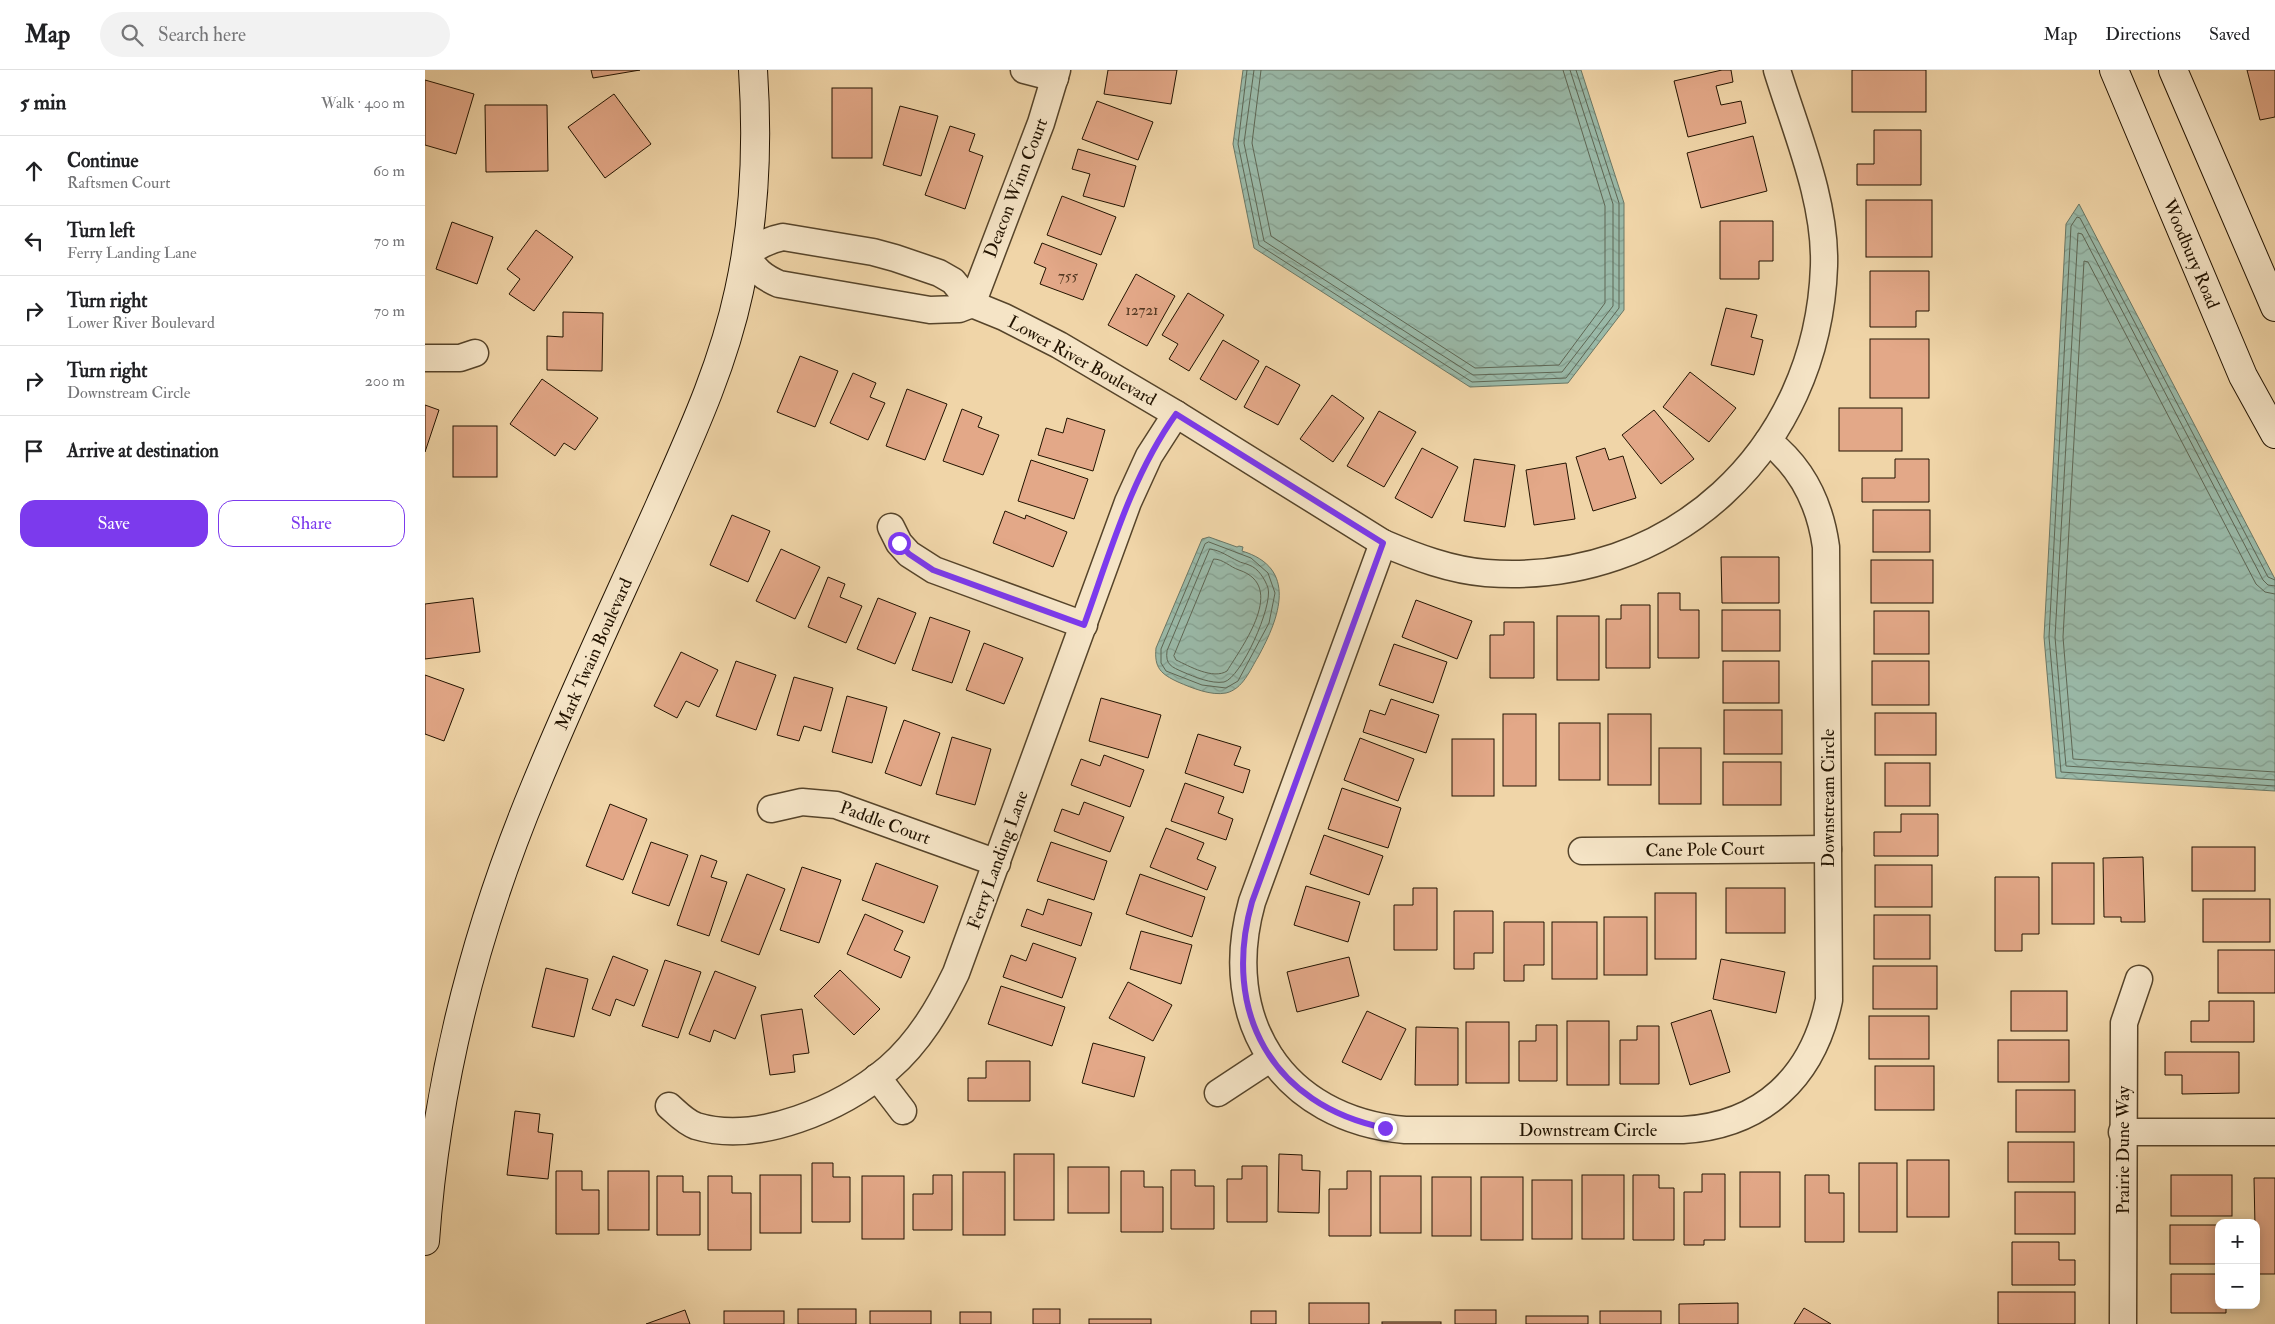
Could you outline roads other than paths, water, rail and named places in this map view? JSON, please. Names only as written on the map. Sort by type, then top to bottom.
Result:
[{"type":"street","name":"Mark Twain Boulevard","points":[[425,1241],[431,1182],[448,1071],[463,1000],[488,915],[536,784],[705,402],[731,322],[746,255],[755,172],[753,70]]},
{"type":"street","points":[[1024,70],[1056,74]]},
{"type":"street","name":"Lower River Boulevard","points":[[746,255],[757,246],[769,240],[783,237],[873,252],[939,273],[953,281],[972,304],[1030,329],[1176,414],[1383,543],[1433,562],[1484,572],[1536,573],[1589,565],[1644,546],[1689,521],[1730,486],[1768,441],[1793,398],[1812,350],[1822,295],[1824,264],[1822,236],[1811,181],[1777,70]]},
{"type":"street","name":"Woodbury Road","points":[[2114,70],[2243,376],[2275,434]]},
{"type":"street","points":[[2173,70],[2275,307]]},
{"type":"street","name":"Deacon Winn Court","points":[[972,304],[1041,123],[1056,74]]},
{"type":"street","points":[[746,255],[754,268],[765,278],[779,284],[930,310],[959,309],[972,304]]},
{"type":"street","points":[[425,358],[443,360],[475,354]]},
{"type":"street","name":"Ferry Landing Lane","points":[[669,1106],[681,1118],[694,1126],[729,1131],[748,1130],[792,1121],[819,1111],[851,1095],[877,1077],[913,1042],[926,1026],[947,991],[997,863],[1135,486],[1149,456],[1176,414]]},
{"type":"street","name":"Downstream Circle","points":[[1383,543],[1246,923],[1243,963],[1248,1006],[1261,1043],[1294,1085],[1323,1107],[1364,1124],[1405,1130],[1701,1129],[1738,1119],[1758,1109],[1789,1083],[1811,1053],[1825,1018],[1830,980],[1827,566],[1824,528],[1819,509],[1802,477],[1792,462],[1768,441]]},
{"type":"street","points":[[891,527],[899,543],[909,554],[933,570],[1084,625]]},
{"type":"street","name":"Paddle Court","points":[[771,809],[802,802],[836,805],[997,863]]},
{"type":"street","name":"Cane Pole Court","points":[[1582,851],[1828,849]]},
{"type":"street","name":"Prairie Dune Way","points":[[2123,1324],[2124,1023],[2139,979]]},
{"type":"street","points":[[1218,1093],[1271,1058]]},
{"type":"street","points":[[877,1077],[903,1111]]},
{"type":"street","points":[[2123,1132],[2275,1132]]},
{"type":"water","points":[[1243,70],[1581,70],[1624,203],[1624,310],[1568,383],[1470,387],[1254,248],[1233,144]]},
{"type":"water","points":[[2079,204],[2275,579],[2275,791],[2056,778],[2044,637],[2066,224]]},
{"type":"water","points":[[1209,537],[1237,547],[1243,547],[1242,551],[1260,559],[1271,569],[1277,581],[1279,595],[1273,626],[1249,673],[1237,688],[1220,694],[1195,689],[1178,682],[1163,673],[1156,661],[1156,648],[1202,539]]}]
